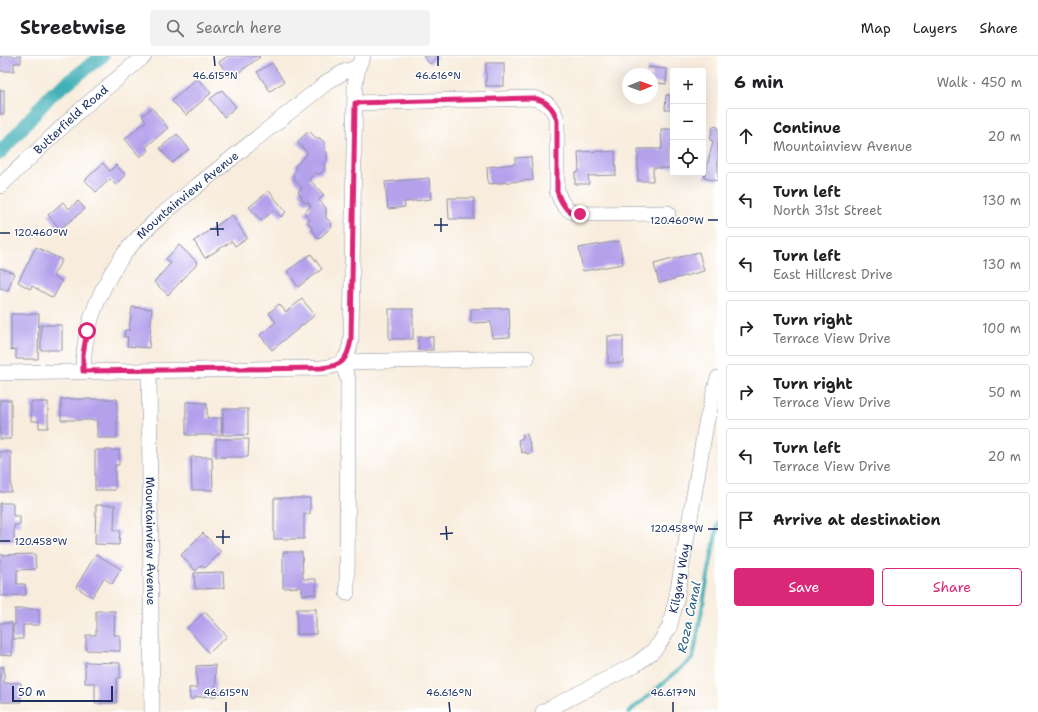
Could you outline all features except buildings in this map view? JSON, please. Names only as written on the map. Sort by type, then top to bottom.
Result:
[{"type":"street","name":"Butterfield Road","points":[[0,186],[78,112],[144,56]]},
{"type":"street","points":[[0,373],[321,368],[331,367],[342,362],[347,357],[351,340],[355,85],[360,62]]},
{"type":"street","name":"Mountainview Avenue","points":[[83,371],[83,354],[87,331],[94,310],[107,282],[121,258],[144,232],[176,203],[330,80],[360,62]]},
{"type":"street","points":[[355,103],[539,99],[545,102],[556,113],[557,191],[559,199],[568,211],[580,214],[668,213]]},
{"type":"street","points":[[342,362],[527,358]]},
{"type":"street","points":[[342,362],[348,379],[347,593]]},
{"type":"street","name":"Mountainview Avenue","points":[[149,371],[152,712]]},
{"type":"street","name":"Kilgary Way","points":[[543,712],[636,664],[659,644],[669,628],[676,601],[706,424],[718,378]]},
{"type":"waterway","points":[[0,153],[50,96],[102,56]]},
{"type":"waterway","name":"Roza Canal","points":[[629,712],[693,658],[718,522]]},
{"type":"route","points":[[87,331],[83,354],[83,371],[321,368],[337,366],[342,362],[347,357],[350,350],[351,340],[355,103],[539,99],[545,102],[556,113],[557,191],[559,199],[568,211],[580,214]]}]
